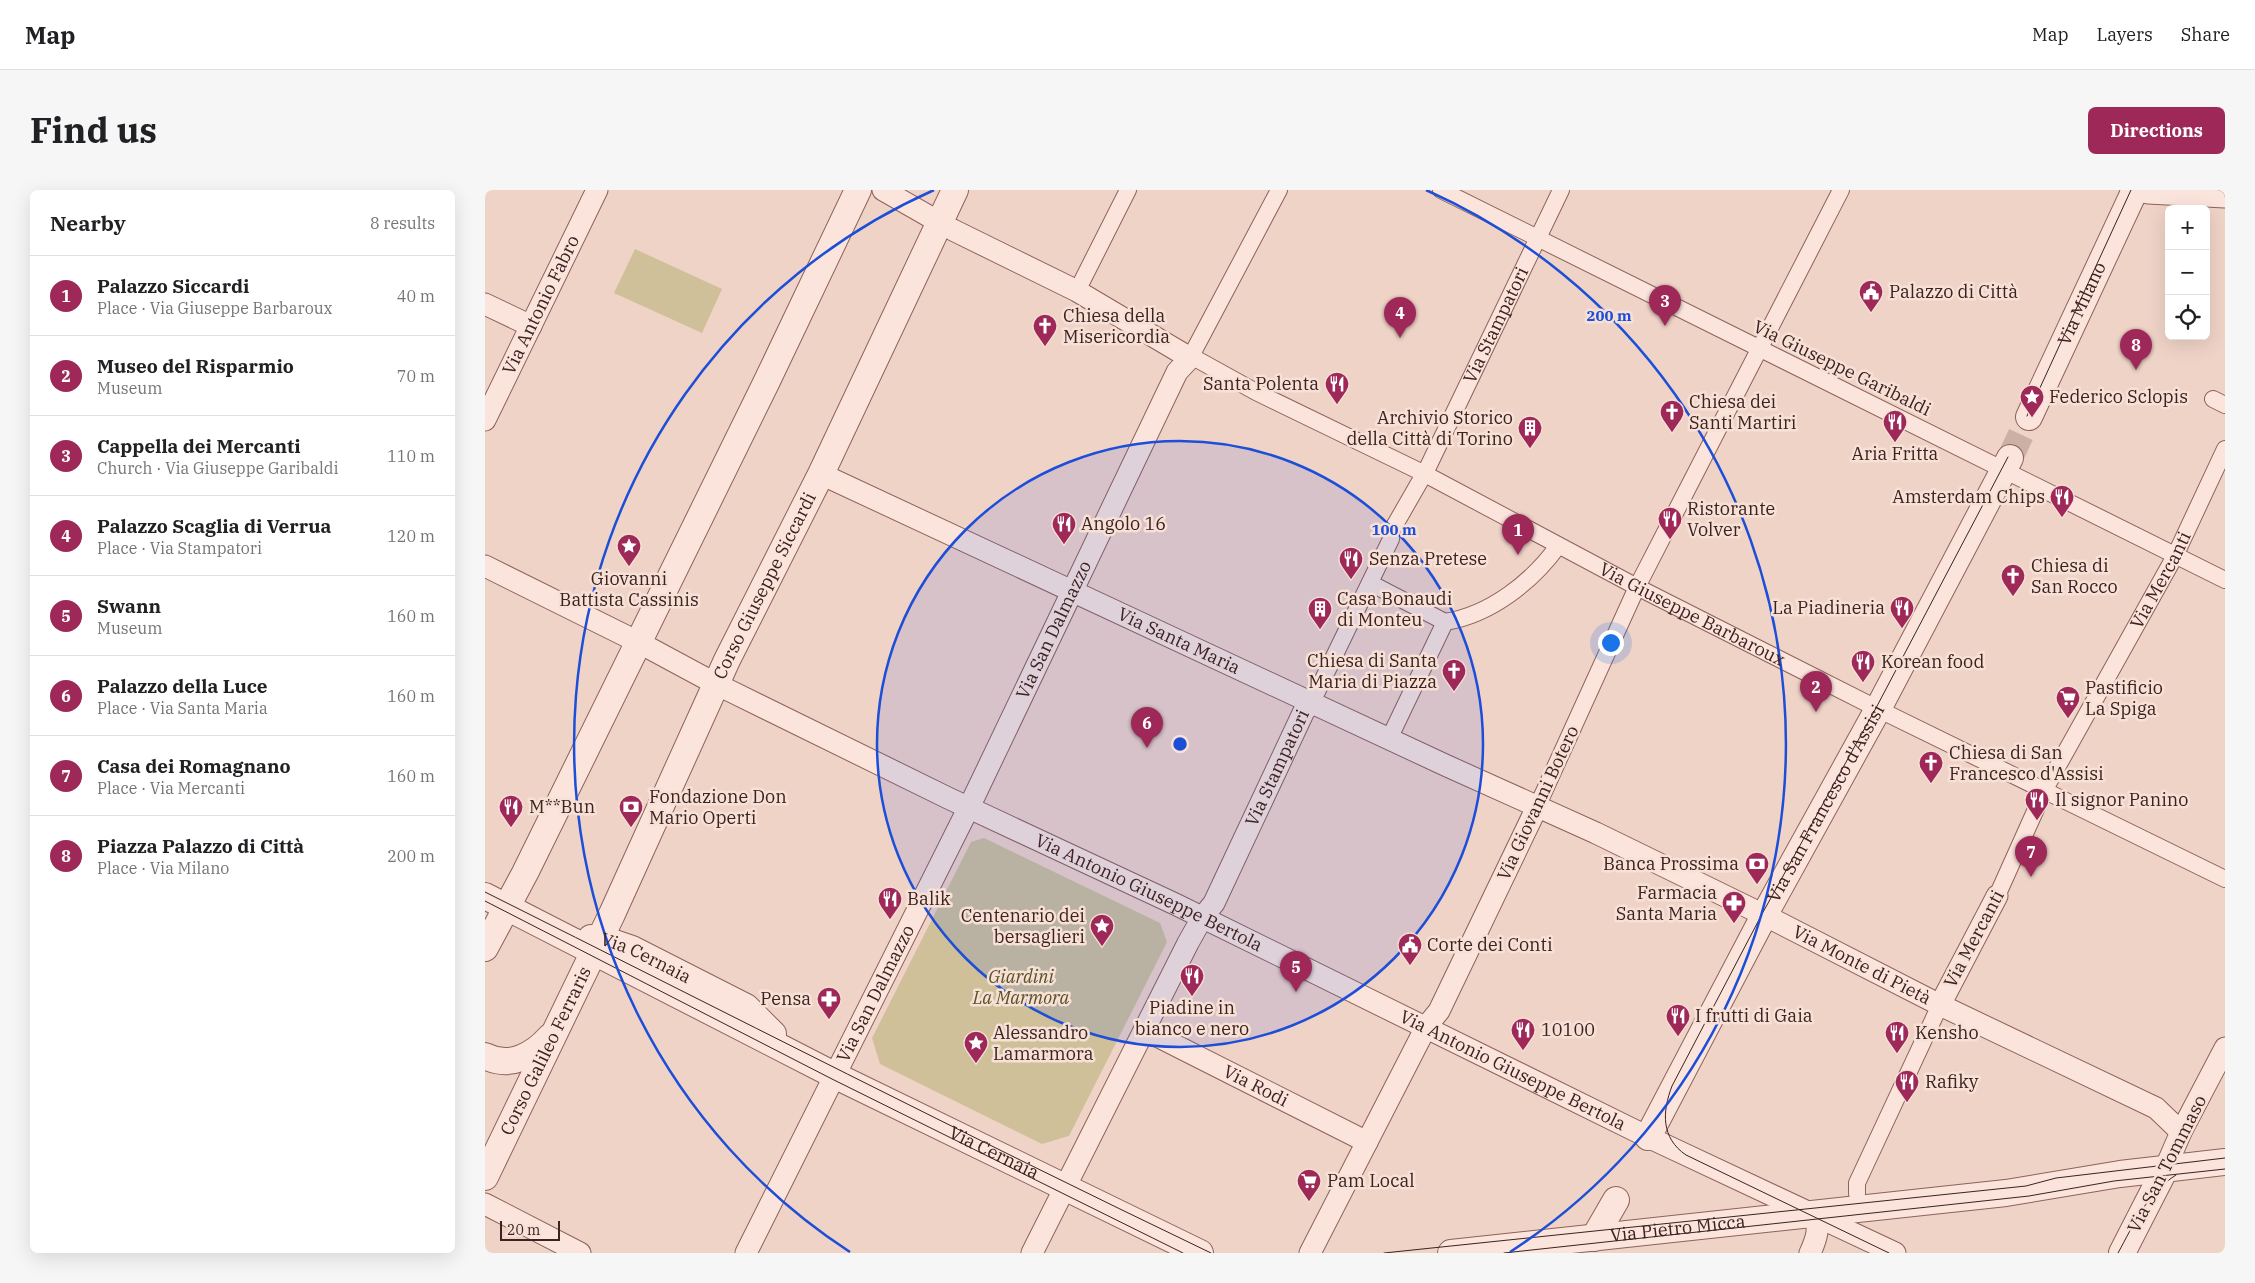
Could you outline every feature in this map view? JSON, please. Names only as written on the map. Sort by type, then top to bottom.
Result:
[{"type":"street","name":"Via Antonio Fabro","points":[[485,420],[597,190]]},
{"type":"street","points":[[485,948],[501,910],[638,642],[766,383],[858,190]]},
{"type":"street","name":"Via Giuseppe Barbaroux","points":[[883,190],[941,222],[1077,291],[1190,357],[1256,392],[1423,473],[1637,587],[1878,709],[2045,789],[2225,879]]},
{"type":"street","name":"Corso Giuseppe Siccardi","points":[[597,945],[716,684],[821,474],[955,190]]},
{"type":"street","points":[[1077,291],[1128,190]]},
{"type":"street","name":"Via San Dalmazzo","points":[[746,1253],[968,807],[1073,592],[1177,372],[1190,357],[1279,190]]},
{"type":"street","name":"Via Giuseppe Garibaldi","points":[[1441,190],[1760,350],[2007,464],[2175,556],[2225,580]]},
{"type":"street","name":"Via Stampatori","points":[[1032,1253],[1202,918],[1214,902],[1304,711],[1312,702],[1370,583],[1391,539],[1392,530],[1423,473],[1561,190]]},
{"type":"street","name":"Via Giovanni Botero","points":[[1310,1253],[1426,1027],[1439,1011],[1537,807],[1637,587],[1841,190]]},
{"type":"street","points":[[2134,190],[2225,197]]},
{"type":"street","name":"Via Milano","points":[[2029,417],[2134,190]]},
{"type":"street","points":[[485,304],[531,326]]},
{"type":"street","name":"Via Mercanti","points":[[1857,1194],[1857,1183],[1940,1004],[1997,896],[2045,789],[2175,556],[2225,449]]},
{"type":"street","name":"Via San Francesco d'Assisi","points":[[1648,1137],[1764,915],[1878,709],[2007,464]]},
{"type":"street","name":"Via Santa Maria","points":[[821,474],[1537,807]]},
{"type":"street","points":[[1370,583],[1445,622],[1465,619],[1524,584],[1558,546]]},
{"type":"street","name":"Via Antonio Giuseppe Bertola","points":[[485,566],[638,642],[716,684],[968,807],[1202,918],[1648,1137],[1895,1253]]},
{"type":"street","points":[[1389,739],[1445,622]]},
{"type":"street","name":"Via Monte di Pietà","points":[[1537,807],[1596,833],[1940,1004],[2157,1108],[2181,1132]]},
{"type":"street","name":"Via Cernaia","points":[[501,910],[565,937],[597,945],[789,1051],[1065,1189],[1200,1253]]},
{"type":"street","name":"Corso Galileo Ferraris","points":[[485,1177],[597,945]]},
{"type":"street","name":"Via Rodi","points":[[1145,1030],[1367,1142]]},
{"type":"street","points":[[485,1056],[503,1061],[518,1059],[539,1049],[554,1032]]},
{"type":"street","name":"Via San Tommaso","points":[[2122,1253],[2165,1169],[2181,1132],[2196,1107],[2225,1048]]},
{"type":"street","name":"Via Pietro Micca","points":[[1451,1253],[1590,1246],[1813,1214],[2007,1193],[2064,1182],[2225,1162]]},
{"type":"street","name":"Via Pietro Micca","points":[[1813,1214],[1857,1194],[1962,1183],[2007,1193]]},
{"type":"street","points":[[1590,1246],[1616,1200]]},
{"type":"street","points":[[485,1204],[580,1253]]},
{"type":"street","points":[[1810,1253],[1818,1237],[1816,1219],[1813,1214]]},
{"type":"green space","points":[[635,249],[722,289],[702,333],[614,293]]},
{"type":"green space","name":"Giardini La Marmora","points":[[984,838],[1160,923],[1167,942],[1069,1136],[1042,1144],[880,1064],[872,1038],[971,842]]},
{"type":"tunnel","points":[[2010,458],[2029,417]]},
{"type":"tram line","points":[[2027,416],[2131,190]]},
{"type":"tram line","points":[[1889,1253],[1686,1155],[1672,1141],[1668,1133],[1665,1115],[1666,1105],[1672,1086],[1762,914],[1876,708],[2008,457]]},
{"type":"tram line","points":[[485,892],[938,1119],[1211,1253]]},
{"type":"tram line","points":[[485,901],[832,1079],[1183,1253]]},
{"type":"tram line","points":[[1384,1253],[2026,1186],[2056,1178],[2225,1158]]},
{"type":"tram line","points":[[1504,1253],[2029,1196],[2114,1181],[2225,1169]]},
{"type":"tram line","points":[[2118,1253],[2149,1200],[2166,1182],[2176,1175]]},
{"type":"place","name":"Palazzo di Città","points":[[1871,313]]},
{"type":"place","name":"Cappella dei Mercanti","points":[[1665,326]]},
{"type":"place","name":"Palazzo Scaglia di Verrua","points":[[1400,338]]},
{"type":"place","name":"Chiesa della Misericordia","points":[[1045,347]]},
{"type":"place","name":"Piazza Palazzo di Città","points":[[2136,370]]},
{"type":"place","name":"Santa Polenta","points":[[1337,405]]},
{"type":"place","name":"Federico Sclopis","points":[[2032,418]]},
{"type":"place","name":"Chiesa dei Santi Martiri","points":[[1672,433]]},
{"type":"place","name":"Aria Fritta","points":[[1895,443]]},
{"type":"place","name":"Archivio Storico della Città di Torino","points":[[1530,449]]},
{"type":"place","name":"Amsterdam Chips","points":[[2062,518]]},
{"type":"place","name":"Ristorante Volver","points":[[1670,540]]},
{"type":"place","name":"Angolo 16","points":[[1064,545]]},
{"type":"place","name":"Palazzo Siccardi","points":[[1518,555]]},
{"type":"place","name":"Giovanni Battista Cassinis","points":[[629,567]]},
{"type":"place","name":"Senza Pretese","points":[[1351,580]]},
{"type":"place","name":"Chiesa di San Rocco","points":[[2013,597]]},
{"type":"place","name":"La Piadineria","points":[[1902,629]]},
{"type":"place","name":"Casa Bonaudi di Monteu","points":[[1320,630]]},
{"type":"place","name":"Korean food","points":[[1863,683]]},
{"type":"place","name":"Chiesa di Santa Maria di Piazza","points":[[1454,692]]},
{"type":"place","name":"Museo del Risparmio","points":[[1816,712]]},
{"type":"place","name":"Pastificio La Spiga","points":[[2068,719]]},
{"type":"place","name":"Palazzo della Luce","points":[[1147,748]]},
{"type":"place","name":"Chiesa di San Francesco d'Assisi","points":[[1931,784]]},
{"type":"place","name":"Il signor Panino","points":[[2037,821]]},
{"type":"place","name":"M**Bun","points":[[511,828]]},
{"type":"place","name":"Fondazione Don Mario Operti","points":[[631,828]]},
{"type":"place","name":"Casa dei Romagnano","points":[[2031,877]]},
{"type":"place","name":"Banca Prossima","points":[[1757,885]]},
{"type":"place","name":"Balik","points":[[890,920]]},
{"type":"place","name":"Farmacia Santa Maria","points":[[1734,924]]},
{"type":"place","name":"Centenario dei bersaglieri","points":[[1102,947]]},
{"type":"place","name":"Corte dei Conti","points":[[1410,966]]},
{"type":"place","name":"Swann","points":[[1296,992]]},
{"type":"place","name":"Piadine in bianco e nero","points":[[1192,997]]},
{"type":"place","name":"Pensa","points":[[829,1020]]},
{"type":"place","name":"I frutti di Gaia","points":[[1678,1037]]},
{"type":"place","name":"10100","points":[[1523,1051]]},
{"type":"place","name":"Kensho","points":[[1897,1054]]},
{"type":"place","name":"Alessandro Lamarmora","points":[[976,1064]]},
{"type":"place","name":"Rafiky","points":[[1907,1103]]},
{"type":"place","name":"Pam Local","points":[[1309,1202]]}]
